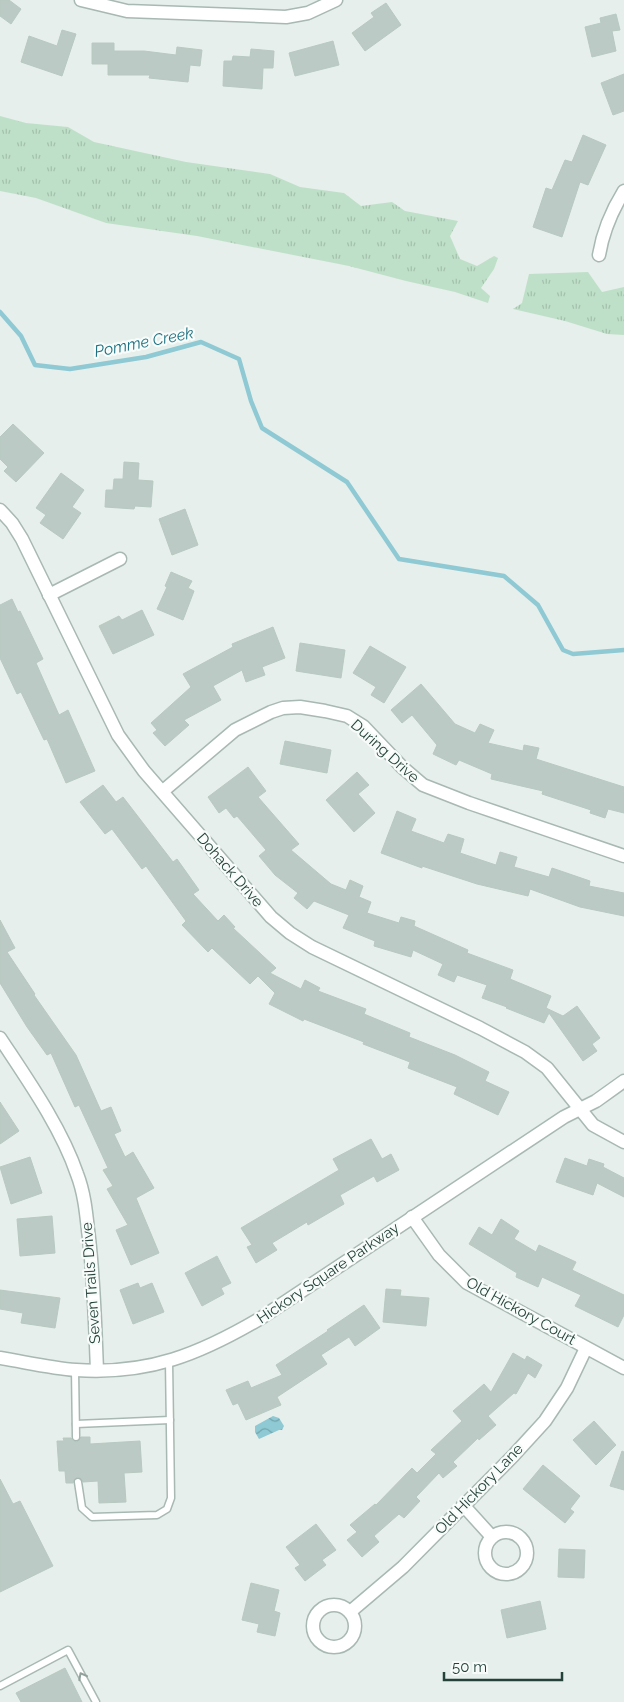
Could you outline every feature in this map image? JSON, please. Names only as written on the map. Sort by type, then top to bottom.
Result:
[{"type":"street","points":[[81,0],[127,10],[286,17],[308,13],[336,0]]},
{"type":"street","points":[[598,255],[610,214],[624,191]]},
{"type":"street","name":"Dohack Drive","points":[[0,510],[12,523],[22,539],[118,735],[144,771],[271,918],[290,934],[312,947],[480,1028],[525,1052],[547,1068],[593,1125],[624,1142]]},
{"type":"street","points":[[49,594],[120,559]]},
{"type":"street","name":"During Drive","points":[[163,791],[235,730],[270,712],[283,708],[300,707],[325,710],[347,716],[363,726],[402,767],[423,785],[469,803],[624,856]]},
{"type":"street","name":"Seven Trails Drive","points":[[2,1044],[28,1080],[56,1130],[77,1173],[84,1196],[94,1269],[97,1370]]},
{"type":"street","name":"Hickory Square Parkway","points":[[0,1358],[75,1370],[134,1368],[169,1361],[219,1342],[261,1318],[564,1117],[596,1101],[624,1081]]},
{"type":"street","name":"Old Hickory Court","points":[[412,1217],[439,1255],[467,1283],[624,1368]]},
{"type":"street","name":"Old Hickory Lane","points":[[350,1612],[403,1567],[545,1421],[567,1388],[586,1348]]},
{"type":"street","points":[[463,1505],[492,1537]]},
{"type":"lane","points":[[78,1482],[82,1508],[92,1517],[157,1515],[167,1509],[171,1498],[169,1361]]},
{"type":"lane","points":[[75,1370],[76,1437]]},
{"type":"lane","points":[[76,1424],[170,1420]]},
{"type":"lane","points":[[0,1686],[68,1650],[96,1702]]},
{"type":"green space","points":[[0,116],[26,123],[68,127],[94,142],[186,162],[270,174],[300,187],[344,193],[361,206],[392,202],[405,211],[458,221],[450,236],[460,259],[477,266],[494,256],[498,258],[494,269],[481,288],[490,296],[488,303],[455,292],[349,266],[197,236],[106,223],[36,198],[0,191]]},
{"type":"green space","points":[[588,272],[602,292],[624,287],[624,335],[607,334],[565,321],[513,309],[522,303],[529,274]]},
{"type":"water","points":[[273,1416],[279,1418],[284,1426],[282,1430],[259,1439],[255,1432],[255,1426]]},
{"type":"building","points":[[0,0],[9,0],[21,9],[11,24],[0,16]]},
{"type":"building","points":[[386,3],[401,25],[365,51],[352,33],[374,17],[371,13]]},
{"type":"building","points":[[616,14],[620,30],[612,31],[616,51],[592,57],[585,27],[601,23],[600,18]]},
{"type":"building","points":[[62,30],[76,34],[62,76],[21,62],[29,36],[57,46]]},
{"type":"building","points":[[333,41],[339,65],[295,76],[289,53]]},
{"type":"building","points":[[92,43],[114,43],[114,51],[144,51],[176,55],[177,47],[202,50],[200,66],[190,65],[188,82],[149,78],[150,75],[108,75],[108,64],[92,64]]},
{"type":"building","points":[[251,49],[274,51],[273,68],[263,68],[262,89],[223,86],[224,61],[232,61],[233,56],[250,57]]},
{"type":"building","points":[[624,74],[624,111],[613,115],[601,83]]},
{"type":"building","points":[[583,135],[606,145],[588,185],[580,182],[562,237],[533,227],[546,188],[552,190],[565,160],[572,162]]},
{"type":"building","points":[[13,424],[44,453],[16,482],[4,471],[8,467],[0,459],[0,437]]},
{"type":"building","points":[[124,462],[139,463],[138,480],[153,481],[151,507],[135,506],[134,509],[105,507],[106,490],[113,490],[114,479],[123,479]]},
{"type":"building","points":[[61,473],[84,490],[72,507],[81,513],[63,539],[40,523],[46,515],[36,508]]},
{"type":"building","points":[[185,509],[198,545],[172,555],[159,519]]},
{"type":"building","points":[[171,572],[192,581],[188,588],[194,591],[183,620],[157,609],[167,587],[165,586]]},
{"type":"building","points":[[12,599],[18,612],[20,611],[43,659],[36,663],[59,715],[68,710],[95,771],[66,783],[47,739],[44,740],[21,692],[17,694],[0,658],[0,605]]},
{"type":"building","points":[[142,610],[154,635],[113,654],[99,626],[119,616],[122,620]]},
{"type":"building","points":[[273,627],[285,658],[262,667],[265,675],[246,682],[242,670],[213,686],[221,700],[184,720],[189,725],[165,746],[153,733],[157,730],[151,723],[191,687],[183,674],[233,647],[232,644]]},
{"type":"building","points":[[300,643],[345,650],[341,678],[296,671]]},
{"type":"building","points":[[370,646],[406,667],[384,703],[371,695],[376,687],[353,673]]},
{"type":"building","points":[[421,684],[455,724],[475,733],[480,724],[494,730],[488,743],[523,751],[524,745],[539,748],[536,759],[624,787],[624,813],[608,809],[605,818],[590,813],[591,810],[542,794],[543,791],[491,779],[492,774],[459,760],[456,765],[433,754],[437,745],[412,715],[402,723],[391,710]]},
{"type":"building","points":[[285,741],[331,750],[327,773],[280,764]]},
{"type":"building","points":[[248,767],[266,791],[258,797],[299,844],[291,850],[331,884],[346,890],[350,880],[363,886],[359,897],[371,902],[367,913],[399,923],[401,917],[415,921],[414,926],[468,950],[467,953],[513,970],[510,979],[551,996],[546,1008],[563,1016],[577,1006],[600,1038],[592,1044],[597,1051],[583,1061],[549,1013],[544,1023],[482,998],[487,985],[457,975],[454,982],[438,975],[443,964],[413,950],[411,957],[374,946],[375,941],[343,928],[349,915],[314,901],[307,909],[294,898],[298,893],[275,875],[259,856],[266,850],[237,816],[234,818],[226,808],[219,813],[208,797]]},
{"type":"building","points":[[357,772],[369,785],[358,794],[375,813],[354,832],[326,800]]},
{"type":"building","points":[[103,785],[116,802],[123,797],[173,862],[177,859],[199,890],[193,894],[218,921],[224,915],[235,927],[233,928],[276,968],[270,973],[301,989],[305,980],[320,988],[318,991],[366,1009],[364,1014],[410,1033],[409,1037],[455,1055],[489,1072],[485,1081],[509,1092],[498,1115],[454,1094],[457,1087],[408,1068],[410,1062],[304,1019],[303,1021],[269,1004],[275,993],[258,976],[250,984],[212,948],[208,952],[182,925],[186,921],[146,866],[142,869],[112,829],[105,834],[80,802]]},
{"type":"building","points":[[397,811],[416,819],[411,831],[444,843],[448,834],[464,839],[460,853],[496,865],[500,852],[517,857],[514,867],[549,877],[552,868],[590,881],[589,886],[624,893],[624,916],[580,907],[530,889],[528,896],[477,884],[422,866],[422,868],[381,853]]},
{"type":"building","points":[[0,920],[15,948],[7,952],[34,995],[76,1055],[101,1111],[111,1107],[121,1131],[114,1134],[125,1157],[133,1152],[154,1188],[136,1198],[159,1253],[131,1265],[116,1230],[128,1225],[107,1189],[113,1186],[103,1170],[108,1168],[79,1105],[75,1107],[51,1053],[47,1055],[0,983]]},
{"type":"building","points":[[0,1102],[19,1131],[0,1144]]},
{"type":"building","points":[[371,1139],[382,1159],[391,1154],[399,1170],[377,1182],[374,1176],[340,1195],[344,1204],[308,1225],[307,1222],[272,1243],[277,1250],[256,1263],[247,1247],[252,1245],[241,1228],[339,1170],[333,1159]]},
{"type":"building","points":[[30,1157],[42,1193],[11,1204],[0,1167]]},
{"type":"building","points":[[565,1158],[587,1166],[589,1159],[604,1164],[603,1167],[624,1178],[624,1197],[597,1183],[593,1195],[556,1182]]},
{"type":"building","points":[[52,1216],[55,1253],[20,1256],[17,1219]]},
{"type":"building","points":[[501,1219],[519,1231],[514,1239],[536,1252],[539,1245],[576,1262],[572,1270],[624,1295],[624,1315],[618,1327],[575,1306],[581,1295],[542,1277],[538,1287],[516,1277],[517,1273],[469,1244],[479,1227],[492,1235]]},
{"type":"building","points":[[217,1256],[231,1283],[221,1288],[224,1294],[202,1306],[185,1273]]},
{"type":"building","points":[[138,1283],[140,1288],[152,1283],[164,1312],[133,1324],[120,1290]]},
{"type":"building","points":[[386,1289],[401,1290],[400,1296],[429,1298],[426,1326],[383,1322]]},
{"type":"building","points":[[0,1290],[60,1298],[55,1328],[21,1323],[23,1313],[0,1309]]},
{"type":"building","points":[[364,1305],[380,1328],[355,1346],[349,1337],[321,1355],[327,1364],[277,1397],[281,1405],[246,1420],[238,1403],[233,1405],[226,1390],[248,1381],[251,1388],[282,1375],[276,1365]]},
{"type":"building","points":[[513,1353],[525,1360],[527,1356],[542,1365],[535,1378],[528,1373],[516,1394],[514,1393],[488,1416],[496,1425],[479,1440],[478,1438],[453,1462],[457,1466],[443,1478],[439,1473],[416,1497],[420,1501],[404,1518],[399,1514],[374,1536],[379,1542],[362,1557],[347,1540],[357,1532],[350,1525],[376,1505],[412,1468],[417,1473],[436,1454],[431,1450],[462,1421],[453,1411],[484,1384],[491,1392]]},
{"type":"building","points":[[594,1421],[616,1445],[596,1465],[573,1440]]},
{"type":"building","points":[[81,1437],[90,1437],[90,1444],[140,1441],[142,1472],[124,1473],[126,1502],[99,1503],[98,1481],[83,1482],[78,1477],[75,1478],[73,1483],[66,1483],[65,1471],[59,1471],[57,1441],[64,1441],[63,1438],[71,1438],[77,1442]]},
{"type":"building","points":[[622,1451],[624,1452],[624,1490],[610,1486]]},
{"type":"building","points":[[543,1465],[580,1496],[570,1509],[574,1512],[565,1523],[523,1489]]},
{"type":"building","points":[[0,1479],[13,1504],[20,1501],[53,1566],[0,1592]]},
{"type":"building","points":[[316,1524],[336,1550],[322,1560],[326,1565],[305,1581],[295,1568],[300,1565],[286,1547]]},
{"type":"building","points":[[559,1549],[585,1550],[584,1578],[558,1577]]},
{"type":"building","points":[[251,1583],[279,1590],[274,1611],[280,1613],[275,1636],[257,1632],[259,1624],[242,1620]]},
{"type":"building","points":[[540,1601],[546,1629],[507,1638],[501,1610]]},
{"type":"building","points":[[65,1668],[82,1702],[21,1702],[16,1693]]},
{"type":"waterway","name":"Pomme Creek","points":[[0,312],[21,336],[35,365],[70,369],[146,357],[201,342],[239,359],[251,401],[262,428],[347,482],[399,559],[504,576],[538,605],[563,650],[573,654],[624,650]]}]
